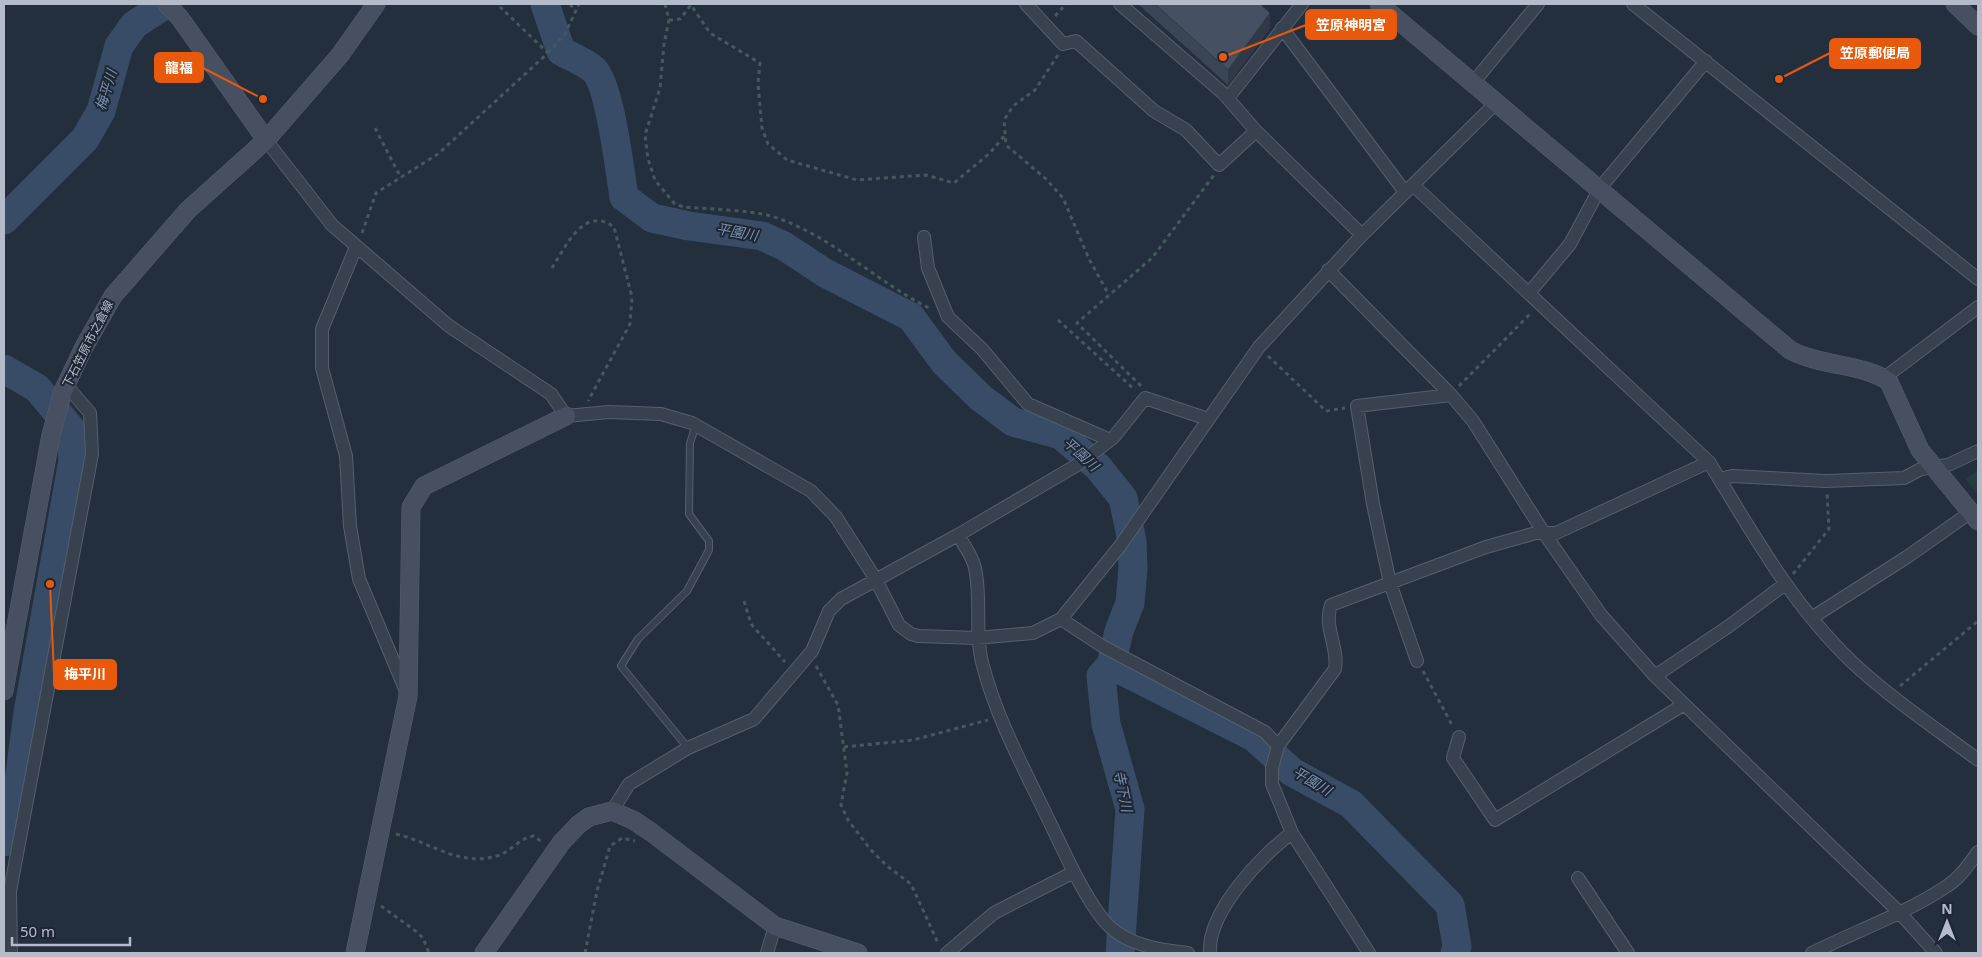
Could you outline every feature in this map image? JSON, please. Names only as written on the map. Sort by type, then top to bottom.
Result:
[{"type":"street","points":[[167,4],[180,18],[266,140],[332,225],[449,326],[551,394],[566,416]]},
{"type":"street","name":"下石笠原市之倉線","points":[[4,691],[51,435],[65,388],[84,347],[113,296],[188,210],[266,140],[344,48],[376,4]]},
{"type":"street","points":[[1026,4],[1064,44],[1076,41],[1154,111],[1186,130],[1219,165],[1256,131]]},
{"type":"street","points":[[1120,4],[1228,98],[1256,131],[1362,235]]},
{"type":"street","points":[[1228,98],[1302,4]]},
{"type":"street","points":[[1379,4],[1600,188],[1790,350],[1805,358],[1884,378],[1891,386],[1920,450],[1933,468],[1975,516],[1813,617]]},
{"type":"street","points":[[1473,83],[1538,4]]},
{"type":"street","points":[[1633,4],[1978,279]]},
{"type":"street","points":[[1955,4],[1978,26]]},
{"type":"street","points":[[1282,28],[1409,188],[1541,302],[1710,462],[1743,520],[1785,584],[1853,663],[1978,760]]},
{"type":"street","points":[[1530,292],[1570,244],[1600,188],[1706,61]]},
{"type":"street","points":[[355,953],[408,696],[411,507],[424,486],[566,416],[609,412],[661,414],[696,425],[811,492],[836,516],[875,578],[899,625],[911,634],[977,638],[1033,632],[1061,619],[1120,546],[1259,347],[1362,235],[1497,102]]},
{"type":"street","points":[[924,237],[924,252],[928,268],[948,318],[982,349],[1028,404],[1110,440]]},
{"type":"street","points":[[356,247],[322,329],[322,368],[346,456],[350,526],[359,579],[408,696]]},
{"type":"street","points":[[1328,270],[1451,395],[1472,421],[1544,533],[1601,614],[1655,676],[1899,912],[1936,953]]},
{"type":"street","points":[[1884,378],[1978,307]]},
{"type":"street","points":[[11,953],[10,891],[92,454],[90,412],[65,388]]},
{"type":"street","points":[[1417,661],[1390,583],[1373,504],[1357,406],[1451,395]]},
{"type":"street","points":[[612,812],[629,784],[688,748],[754,719],[812,651],[829,611],[841,599],[875,578],[958,535],[1077,465],[1110,440],[1145,398],[1208,419]]},
{"type":"street","points":[[1720,479],[1732,476],[1826,481],[1904,478],[1922,469],[1948,465],[1978,451]]},
{"type":"street","points":[[1369,953],[1292,833],[1272,790],[1272,768],[1278,746],[1336,669],[1337,659],[1327,616],[1330,605],[1486,547],[1536,533],[1556,533],[1710,462]]},
{"type":"street","points":[[958,535],[975,566],[978,592],[977,638],[983,666],[1000,718],[1074,872],[1101,917],[1110,928],[1130,940],[1155,949],[1188,953]]},
{"type":"street","points":[[1655,676],[1729,626],[1785,584]]},
{"type":"street","points":[[1061,619],[1102,646],[1122,654],[1265,732],[1278,746]]},
{"type":"street","points":[[1459,737],[1453,758],[1496,820],[1683,705]]},
{"type":"street","points":[[484,953],[561,843],[589,818],[612,812],[633,820],[651,832],[774,926],[858,953]]},
{"type":"street","points":[[1210,953],[1209,940],[1213,926],[1246,876],[1274,846],[1292,833]]},
{"type":"street","points":[[1812,953],[1899,912],[1948,886],[1963,872],[1978,852]]},
{"type":"street","points":[[948,952],[994,913],[1074,872]]},
{"type":"street","points":[[1578,878],[1628,953]]},
{"type":"street","points":[[766,953],[774,926]]},
{"type":"lane","points":[[688,748],[621,666],[638,639],[686,591],[709,550],[709,541],[689,514],[690,443],[696,425]]},
{"type":"path","points":[[570,4],[575,11]]},
{"type":"path","points":[[356,247],[376,193],[438,154],[548,53],[565,34],[580,4]]},
{"type":"path","points":[[665,4],[669,20],[664,44],[660,88],[644,135],[648,159],[655,180],[674,202],[683,207],[770,216],[778,219],[812,234],[883,278],[907,297],[948,318]]},
{"type":"path","points":[[669,20],[680,19],[692,5],[710,33],[760,63],[758,83],[762,128],[768,144],[786,160],[857,180],[926,175],[954,183],[990,153],[1005,135]]},
{"type":"path","points":[[500,7],[548,53]]},
{"type":"path","points":[[1064,44],[1035,90],[1012,106],[1004,120],[1006,145],[1046,179],[1064,198],[1089,259],[1109,295]]},
{"type":"path","points":[[375,128],[401,178]]},
{"type":"path","points":[[1145,398],[1144,391],[1136,380],[1076,323],[1152,258],[1207,187],[1219,165]]},
{"type":"path","points":[[552,268],[579,228],[591,220],[605,220],[614,226],[632,297],[630,324],[589,398],[585,414]]},
{"type":"path","points":[[1451,395],[1541,302]]},
{"type":"path","points":[[1058,320],[1109,368],[1145,398]]},
{"type":"path","points":[[1259,347],[1326,411],[1357,406]]},
{"type":"path","points":[[1785,584],[1829,529],[1826,481]]},
{"type":"path","points":[[744,601],[751,624],[794,672]]},
{"type":"path","points":[[1894,695],[1902,684],[1978,621]]},
{"type":"path","points":[[812,651],[817,671],[838,705],[847,773],[841,805],[848,820],[870,849],[887,866],[911,884],[939,945],[948,952]]},
{"type":"path","points":[[1417,661],[1459,737]]},
{"type":"path","points":[[844,747],[913,740],[1000,718]]},
{"type":"path","points":[[380,831],[416,839],[433,849],[462,858],[496,856],[525,837],[534,836],[544,843],[556,830],[572,832]]},
{"type":"path","points":[[585,953],[597,891],[610,846],[622,838],[641,842],[651,832]]},
{"type":"path","points":[[366,902],[380,905],[417,932],[423,938],[429,953]]},
{"type":"green space","points":[[1978,469],[1978,496],[1966,479]]},
{"type":"building","points":[[1155,4],[1260,4],[1270,13],[1228,70]]},
{"type":"waterway","name":"梅平川","points":[[4,220],[85,139],[101,111],[119,46],[134,25],[166,4]]},
{"type":"waterway","name":"平園川","points":[[545,4],[561,51],[591,67],[600,79],[609,110],[624,197],[652,218],[689,226],[762,236],[784,246],[825,273],[911,317],[944,362],[981,398],[1013,422],[1061,435],[1098,467],[1123,498],[1132,541],[1133,568],[1130,603],[1119,631],[1111,665]]},
{"type":"waterway","name":"梅平川","points":[[4,369],[37,388],[71,429],[73,460],[28,713],[19,781],[4,842]]},
{"type":"waterway","name":"平園川","points":[[1111,665],[1254,737],[1292,772],[1351,804],[1450,905],[1457,946],[1455,953]]},
{"type":"waterway","name":"寺下川","points":[[1111,665],[1101,676],[1106,724],[1130,809],[1120,953]]},
{"type":"place","name":"笠原神明宮","points":[[1223,57]]},
{"type":"place","name":"笠原郵便局","points":[[1779,79]]},
{"type":"place","name":"龍福","points":[[263,99]]},
{"type":"place","name":"梅平川","points":[[50,584]]}]
